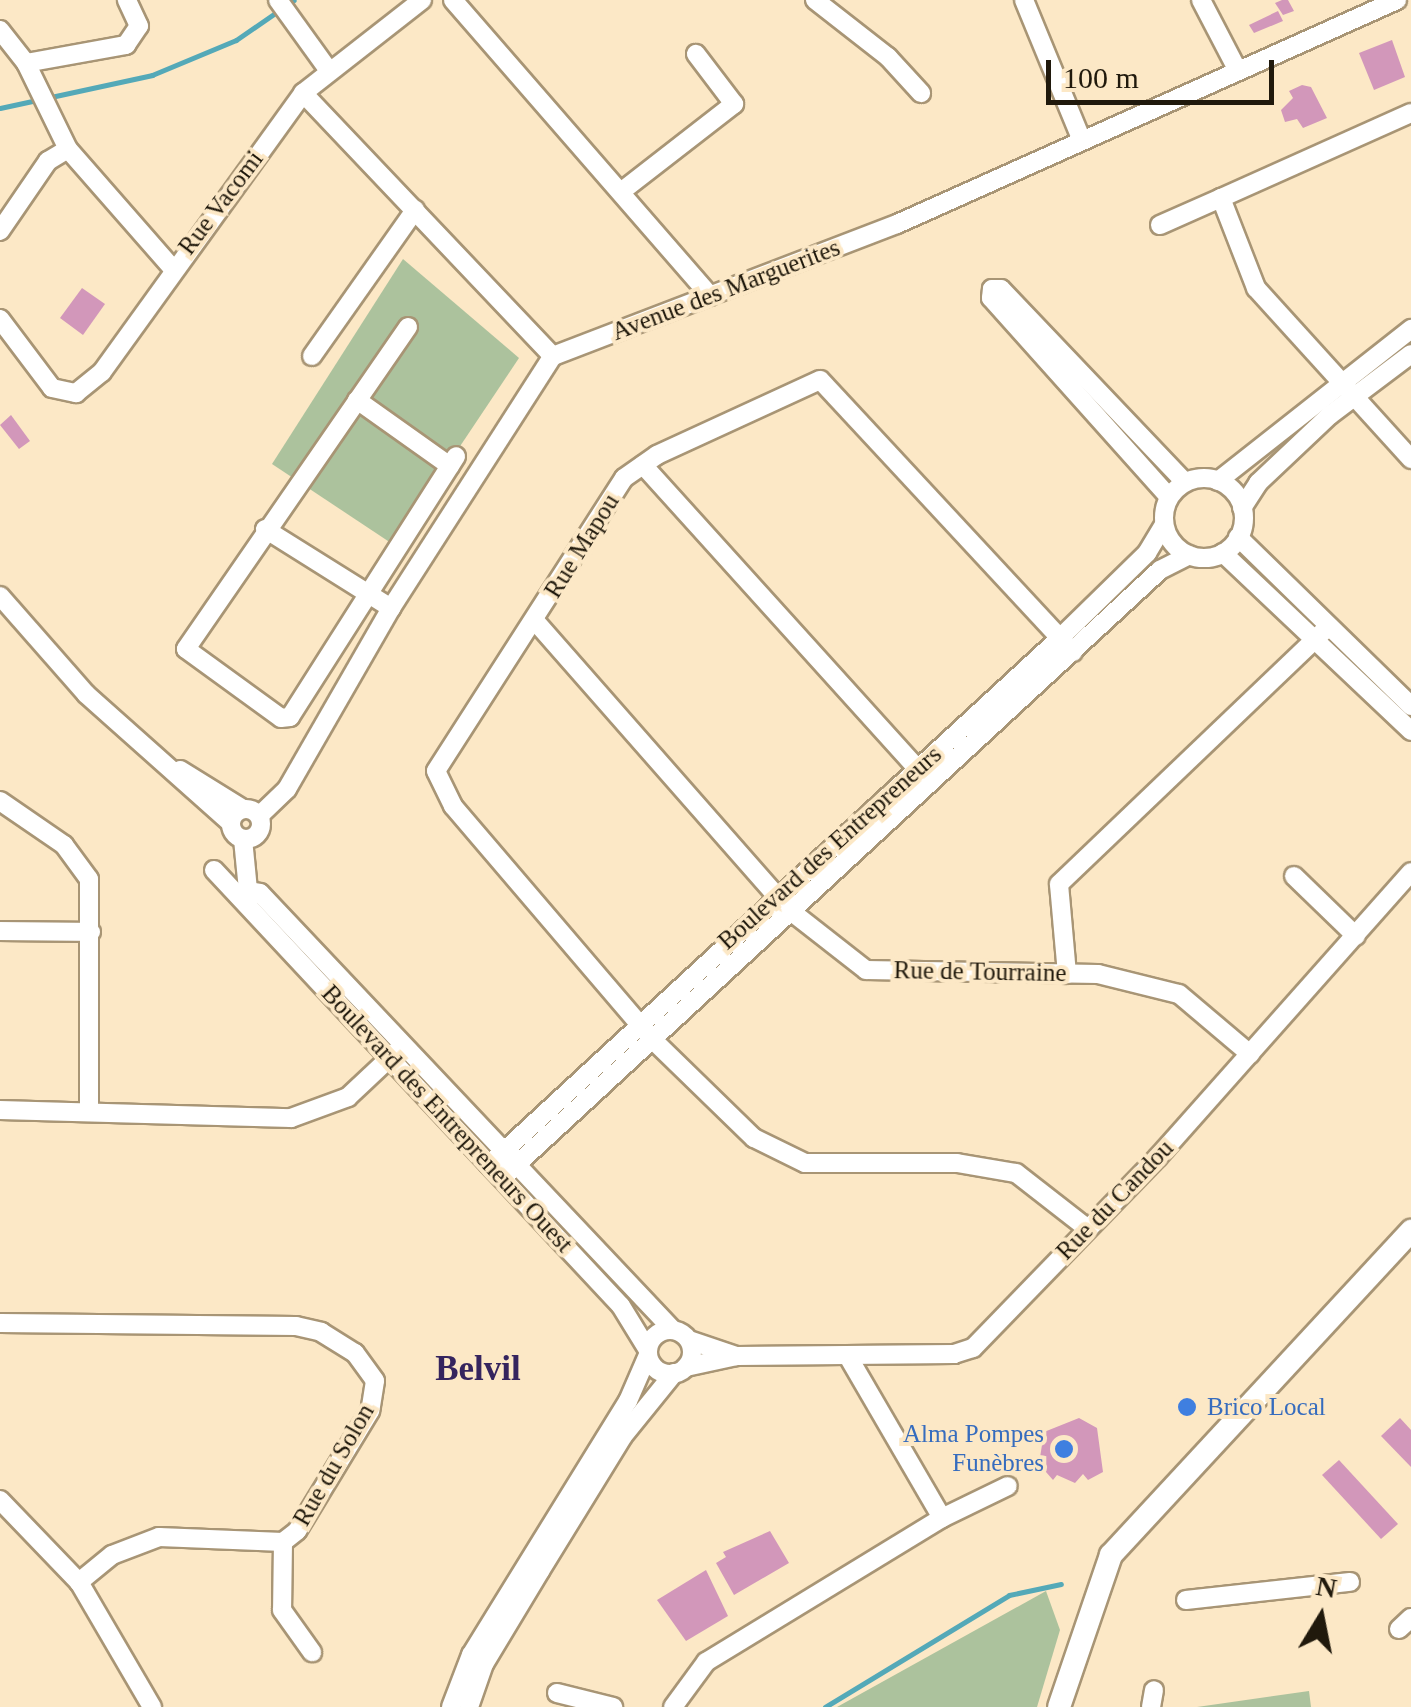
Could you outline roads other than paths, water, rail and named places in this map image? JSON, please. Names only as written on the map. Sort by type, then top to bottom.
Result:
[{"type":"main road","points":[[1059,1707],[1111,1556],[1411,1231]]},
{"type":"street","points":[[0,30],[26,63],[126,44],[139,26],[126,0]]},
{"type":"street","points":[[278,0],[327,68]]},
{"type":"street","name":"Rue Vacomi","points":[[26,63],[45,113],[68,149],[172,269],[303,93],[327,68],[422,0]]},
{"type":"street","points":[[453,0],[710,296]]},
{"type":"street","points":[[815,0],[888,57],[921,93]]},
{"type":"street","points":[[1024,0],[1082,141]]},
{"type":"street","points":[[1201,0],[1238,71]]},
{"type":"street","name":"Avenue des Marguerites","points":[[554,356],[897,224],[1398,0]]},
{"type":"street","points":[[622,191],[734,104],[696,54]]},
{"type":"street","points":[[244,816],[287,789],[391,608],[554,356],[303,93]]},
{"type":"street","points":[[1160,226],[1411,114]]},
{"type":"street","points":[[0,231],[48,161],[68,149]]},
{"type":"street","points":[[1221,198],[1256,288],[1411,459]]},
{"type":"street","points":[[312,356],[415,210]]},
{"type":"street","points":[[0,319],[52,388],[76,393],[102,372],[172,269]]},
{"type":"street","points":[[1169,497],[990,298],[992,289],[1002,289],[1185,482]]},
{"type":"street","points":[[357,400],[453,461],[290,717],[281,718],[186,649],[266,530],[408,327]]},
{"type":"street","points":[[1411,329],[1340,381],[1218,481],[1185,482],[1169,497],[1164,525],[1173,543],[1189,555],[1223,552],[1238,537],[1242,508],[1258,483],[1354,395],[1411,354]]},
{"type":"street","name":"Rue Mapou","points":[[644,1030],[453,806],[436,771],[536,622],[624,478],[643,465],[820,380],[1066,645]]},
{"type":"street","points":[[643,465],[924,776]]},
{"type":"street","points":[[1218,481],[1242,508]]},
{"type":"street","name":"Boulevard des Entrepreneurs","points":[[1066,645],[1147,553],[1164,525]]},
{"type":"street","points":[[266,530],[391,608]]},
{"type":"street","points":[[1238,537],[1411,731]]},
{"type":"street","points":[[1223,552],[1411,706]]},
{"type":"street","name":"Boulevard des Entrepreneurs","points":[[501,1166],[782,902],[1066,645],[1160,570],[1189,555]]},
{"type":"street","points":[[0,596],[86,694],[177,769],[260,830],[244,839]]},
{"type":"street","name":"Rue de Tourraine","points":[[536,622],[782,902],[866,970],[1067,974],[1179,994],[1250,1054]]},
{"type":"street","points":[[1067,974],[1059,884],[1323,633]]},
{"type":"street","points":[[0,802],[79,861],[89,879],[89,1112]]},
{"type":"street","points":[[244,816],[249,898]]},
{"type":"street","name":"Boulevard des Entrepreneurs Ouest","points":[[214,870],[249,898],[501,1166],[622,1306],[648,1353]]},
{"type":"street","name":"Rue du Candou","points":[[680,1370],[737,1356],[849,1358],[954,1354],[974,1348],[1250,1054],[1411,872]]},
{"type":"street","points":[[1294,876],[1356,936]]},
{"type":"street","points":[[0,931],[91,932]]},
{"type":"street","points":[[644,1030],[754,1138],[805,1163],[958,1163],[1016,1173],[1088,1229]]},
{"type":"street","points":[[0,1110],[291,1118],[348,1097],[395,1053]]},
{"type":"street","name":"Boulevard des Entrepreneurs Ouest","points":[[501,1166],[681,1335]]},
{"type":"street","name":"Rue du Solon","points":[[0,1323],[296,1326],[321,1332],[355,1353],[374,1380],[370,1411],[297,1531],[283,1542],[160,1537],[112,1555],[79,1582]]},
{"type":"street","points":[[451,1707],[617,1431],[658,1333],[681,1335],[680,1370],[617,1431]]},
{"type":"street","name":"Rue du Candou","points":[[681,1335],[737,1356]]},
{"type":"street","points":[[648,1353],[658,1369],[680,1370]]},
{"type":"street","points":[[849,1358],[942,1518]]},
{"type":"street","points":[[673,1707],[706,1662],[942,1518],[1008,1486]]},
{"type":"street","points":[[0,1500],[79,1582],[152,1707]]},
{"type":"street","points":[[283,1542],[282,1610],[312,1652]]},
{"type":"street","points":[[1186,1600],[1350,1582]]},
{"type":"street","points":[[470,1707],[474,1666]]},
{"type":"street","points":[[556,1693],[613,1707]]},
{"type":"waterway","points":[[0,108],[152,75],[236,40],[294,0]]},
{"type":"waterway","points":[[825,1707],[1009,1595],[1061,1584]]},
{"type":"place","name":"Brico Local","points":[[1187,1407]]},
{"type":"place","name":"Alma Pompes Funèbres","points":[[1064,1449]]},
{"type":"district","name":"Belvil","points":[[478,1369]]}]
